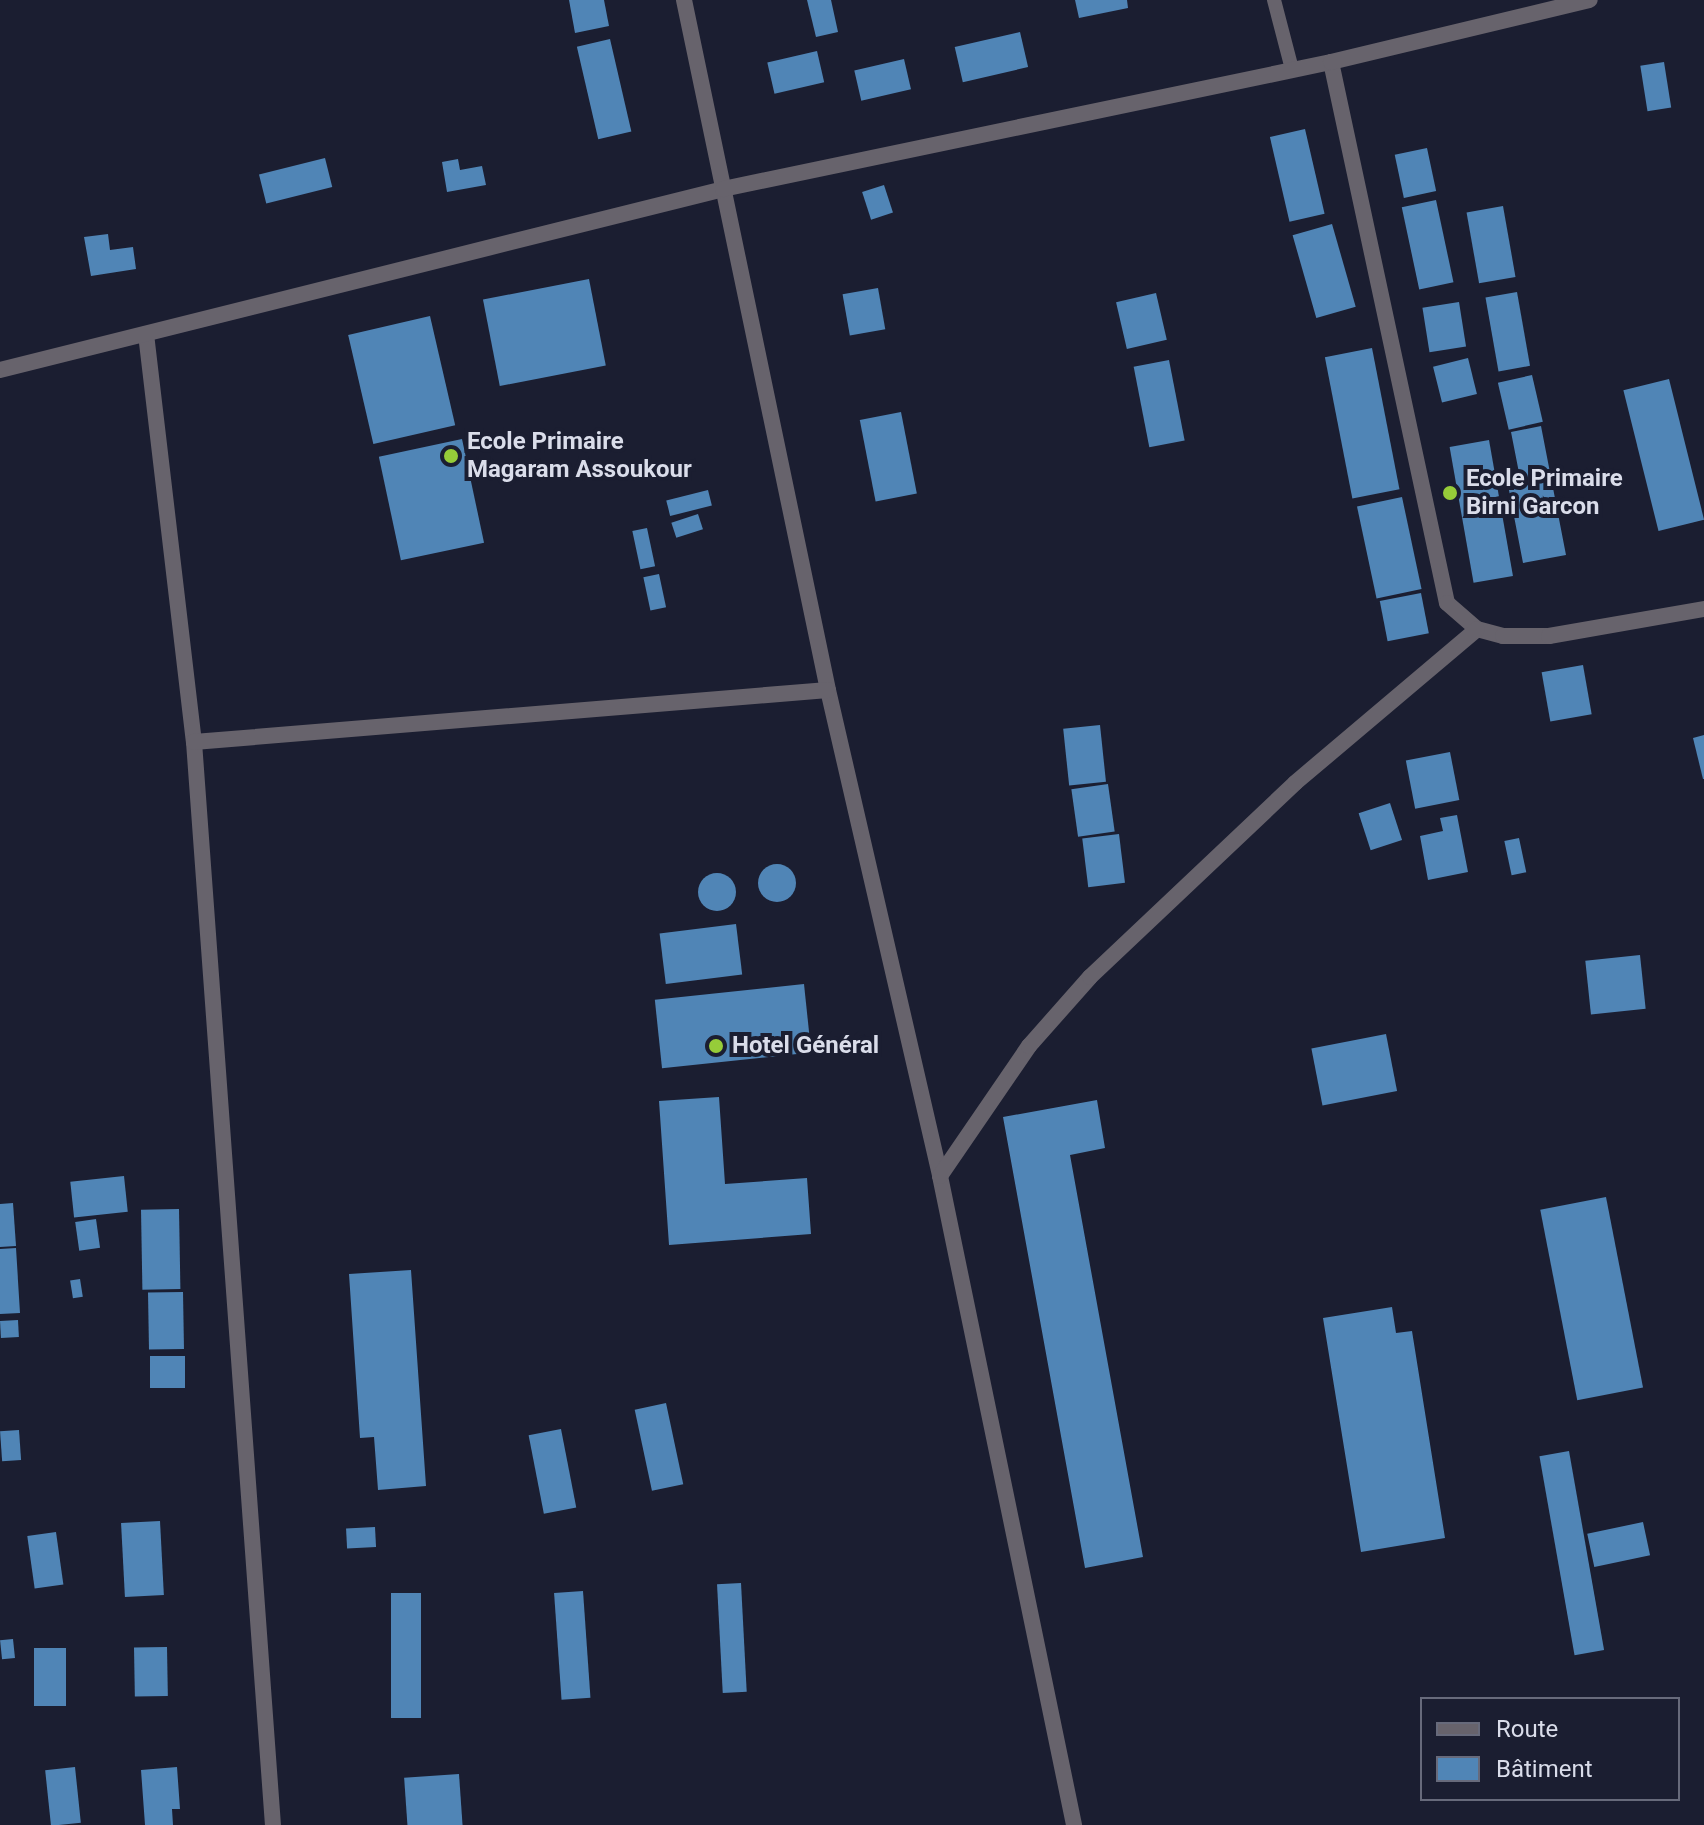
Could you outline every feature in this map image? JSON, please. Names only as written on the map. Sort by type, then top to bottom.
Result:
[{"type":"street","points":[[684,0],[828,690],[940,1176],[1074,1825]]},
{"type":"street","points":[[0,370],[723,189],[1331,62],[1590,0]]},
{"type":"street","points":[[1331,62],[1447,603],[1477,629],[1503,636],[1549,636],[1704,609]]},
{"type":"street","points":[[146,334],[194,742],[273,1825]]},
{"type":"street","points":[[940,1176],[1029,1046],[1090,977],[1295,783],[1477,629]]},
{"type":"street","points":[[194,742],[828,690]]},
{"type":"lane","points":[[1274,0],[1292,69]]},
{"type":"building","points":[[569,0],[604,0],[609,26],[575,33]]},
{"type":"building","points":[[807,0],[831,0],[838,32],[816,37]]},
{"type":"building","points":[[1075,0],[1127,0],[1128,8],[1079,18]]},
{"type":"building","points":[[1020,32],[1028,67],[963,82],[955,47]]},
{"type":"building","points":[[610,39],[631,132],[598,139],[577,47]]},
{"type":"building","points":[[817,51],[824,82],[775,94],[767,62]]},
{"type":"building","points":[[904,59],[911,89],[861,101],[854,70]]},
{"type":"building","points":[[1664,62],[1671,107],[1647,111],[1640,66]]},
{"type":"building","points":[[1305,129],[1325,214],[1289,222],[1270,137]]},
{"type":"building","points":[[1427,148],[1436,191],[1404,198],[1395,155]]},
{"type":"building","points":[[325,158],[332,187],[266,204],[259,174]]},
{"type":"building","points":[[458,159],[460,170],[482,166],[486,185],[447,192],[442,162]]},
{"type":"building","points":[[884,185],[893,213],[871,220],[862,192]]},
{"type":"building","points":[[1436,200],[1453,282],[1419,289],[1402,207]]},
{"type":"building","points":[[1503,206],[1516,277],[1479,283],[1467,212]]},
{"type":"building","points":[[1332,224],[1356,307],[1316,318],[1293,235]]},
{"type":"building","points":[[108,234],[110,250],[133,247],[136,269],[91,276],[84,237]]},
{"type":"building","points":[[589,279],[606,365],[500,386],[483,300]]},
{"type":"building","points":[[878,288],[885,329],[850,336],[843,294]]},
{"type":"building","points":[[1517,292],[1530,366],[1499,371],[1485,298]]},
{"type":"building","points":[[1156,293],[1167,340],[1127,349],[1116,302]]},
{"type":"building","points":[[1459,302],[1466,346],[1429,352],[1422,308]]},
{"type":"building","points":[[430,316],[455,425],[373,444],[348,335]]},
{"type":"building","points":[[1372,348],[1399,489],[1352,499],[1325,357]]},
{"type":"building","points":[[1468,358],[1477,394],[1442,403],[1433,367]]},
{"type":"building","points":[[1169,360],[1185,440],[1149,447],[1134,367]]},
{"type":"building","points":[[1532,375],[1543,422],[1509,430],[1498,383]]},
{"type":"building","points":[[1669,379],[1704,520],[1658,531],[1623,390]]},
{"type":"building","points":[[901,412],[917,493],[876,501],[860,420]]},
{"type":"building","points":[[1541,426],[1566,555],[1523,563],[1508,485],[1521,483],[1511,432]]},
{"type":"building","points":[[462,439],[484,543],[401,560],[379,457]]},
{"type":"building","points":[[1489,440],[1513,576],[1474,583],[1450,447]]},
{"type":"building","points":[[708,490],[712,506],[670,516],[666,500]]},
{"type":"building","points":[[1402,497],[1422,589],[1377,599],[1357,507]]},
{"type":"building","points":[[698,514],[703,529],[676,538],[671,523]]},
{"type":"building","points":[[647,528],[655,566],[640,569],[632,531]]},
{"type":"building","points":[[659,574],[666,607],[650,611],[643,577]]},
{"type":"building","points":[[1421,593],[1429,633],[1388,641],[1380,601]]},
{"type":"building","points":[[1583,665],[1592,714],[1550,722],[1542,672]]},
{"type":"building","points":[[1100,725],[1106,782],[1069,786],[1063,729]]},
{"type":"building","points":[[1704,735],[1704,779],[1703,779],[1693,738]]},
{"type":"building","points":[[1450,752],[1459,800],[1415,809],[1406,761]]},
{"type":"building","points":[[1108,784],[1115,832],[1078,837],[1071,789]]},
{"type":"building","points":[[1390,803],[1402,840],[1371,850],[1359,813]]},
{"type":"building","points":[[1457,815],[1468,872],[1428,880],[1420,836],[1443,831],[1440,818]]},
{"type":"building","points":[[1119,834],[1125,883],[1088,887],[1082,839]]},
{"type":"building","points":[[1519,838],[1526,872],[1512,875],[1504,841]]},
{"type":"building","points":[[777,864],[790,870],[796,883],[790,896],[777,902],[764,896],[758,883],[764,870]]},
{"type":"building","points":[[717,873],[731,878],[736,892],[731,906],[717,911],[703,906],[698,892],[703,878]]},
{"type":"building","points":[[736,924],[742,975],[666,984],[660,933]]},
{"type":"building","points":[[1640,955],[1646,1009],[1591,1014],[1585,961]]},
{"type":"building","points":[[804,984],[811,1053],[662,1068],[655,1000]]},
{"type":"building","points":[[1386,1034],[1397,1091],[1322,1105],[1311,1049]]},
{"type":"building","points":[[719,1097],[725,1184],[807,1178],[811,1234],[669,1245],[659,1101]]},
{"type":"building","points":[[1097,1100],[1105,1148],[1070,1155],[1143,1557],[1085,1568],[1003,1117]]},
{"type":"building","points":[[124,1176],[128,1212],[74,1217],[70,1182]]},
{"type":"building","points":[[1606,1197],[1643,1387],[1577,1400],[1540,1210]]},
{"type":"building","points":[[13,1203],[16,1246],[0,1247],[0,1204]]},
{"type":"building","points":[[179,1209],[180,1289],[142,1290],[141,1210]]},
{"type":"building","points":[[96,1219],[100,1248],[79,1251],[75,1222]]},
{"type":"building","points":[[16,1248],[20,1313],[0,1314],[0,1249]]},
{"type":"building","points":[[411,1270],[426,1486],[378,1490],[374,1437],[360,1438],[349,1274]]},
{"type":"building","points":[[80,1279],[83,1297],[73,1298],[70,1281]]},
{"type":"building","points":[[183,1292],[184,1349],[149,1350],[148,1293]]},
{"type":"building","points":[[1392,1307],[1396,1333],[1412,1331],[1445,1538],[1361,1552],[1323,1318]]},
{"type":"building","points":[[18,1320],[19,1337],[1,1338],[0,1321]]},
{"type":"building","points":[[150,1356],[185,1356],[185,1388],[150,1388]]},
{"type":"building","points":[[666,1403],[683,1484],[652,1491],[635,1410]]},
{"type":"building","points":[[561,1429],[576,1508],[544,1514],[529,1435]]},
{"type":"building","points":[[19,1430],[21,1460],[2,1461],[0,1431]]},
{"type":"building","points":[[1569,1451],[1604,1650],[1575,1655],[1539,1456]]},
{"type":"building","points":[[160,1521],[164,1595],[125,1597],[121,1523]]},
{"type":"building","points":[[1643,1522],[1650,1555],[1594,1567],[1587,1534]]},
{"type":"building","points":[[375,1527],[376,1547],[347,1548],[346,1529]]},
{"type":"building","points":[[56,1532],[63,1584],[35,1589],[27,1536]]},
{"type":"building","points":[[741,1583],[747,1692],[723,1693],[717,1584]]},
{"type":"building","points":[[583,1591],[590,1698],[562,1700],[554,1593]]},
{"type":"building","points":[[391,1593],[421,1593],[421,1718],[391,1718]]},
{"type":"building","points":[[13,1639],[15,1658],[2,1659],[0,1640]]},
{"type":"building","points":[[167,1647],[168,1696],[135,1697],[134,1648]]},
{"type":"building","points":[[34,1648],[66,1648],[66,1706],[34,1706]]},
{"type":"building","points":[[75,1767],[81,1823],[51,1825],[45,1770]]},
{"type":"building","points":[[177,1767],[180,1809],[172,1809],[173,1825],[145,1825],[141,1770]]},
{"type":"building","points":[[459,1774],[463,1825],[407,1825],[404,1778]]},
{"type":"place","name":"Ecole Primaire Magaram Assoukour","points":[[451,456]]},
{"type":"place","name":"Ecole Primaire Birni Garcon","points":[[1450,493]]},
{"type":"place","name":"Hotel Général","points":[[716,1046]]}]
